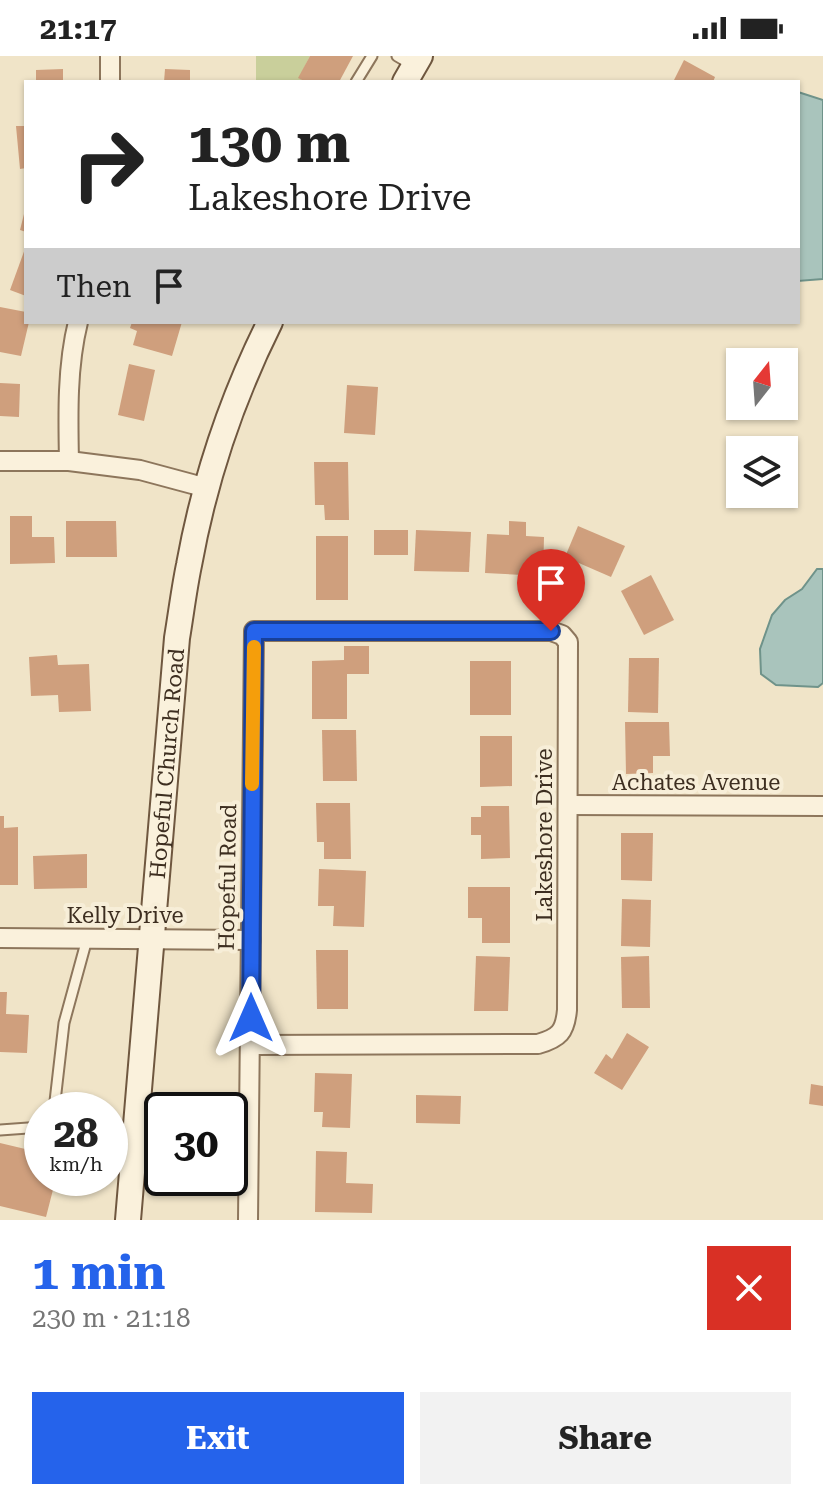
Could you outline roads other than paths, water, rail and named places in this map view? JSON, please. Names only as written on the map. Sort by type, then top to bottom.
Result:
[{"type":"main road","name":"Hopeful Church Road","points":[[128,1220],[177,638],[189,563],[207,488],[241,386],[269,324]]},
{"type":"street","points":[[110,56],[110,80]]},
{"type":"street","points":[[69,461],[68,427],[78,324]]},
{"type":"street","points":[[0,461],[69,461],[140,470],[207,488]]},
{"type":"street","name":"Lakeshore Drive","points":[[251,1045],[538,1044],[552,1040],[562,1032],[567,1010],[568,642],[562,635],[551,631],[254,631]]},
{"type":"street","name":"Hopeful Road","points":[[248,1220],[254,631]]},
{"type":"street","name":"Achates Avenue","points":[[568,805],[823,806]]},
{"type":"street","name":"Kelly Drive","points":[[0,938],[251,940]]},
{"type":"lane","points":[[357,80],[372,56]]},
{"type":"lane","points":[[56,1092],[64,1023],[87,939]]},
{"type":"lane","points":[[0,1130],[24,1128]]},
{"type":"water","points":[[800,93],[823,100],[823,279],[800,281]]},
{"type":"water","points":[[817,569],[823,569],[823,683],[818,687],[776,685],[761,674],[760,649],[772,615],[785,600],[802,589]]}]
